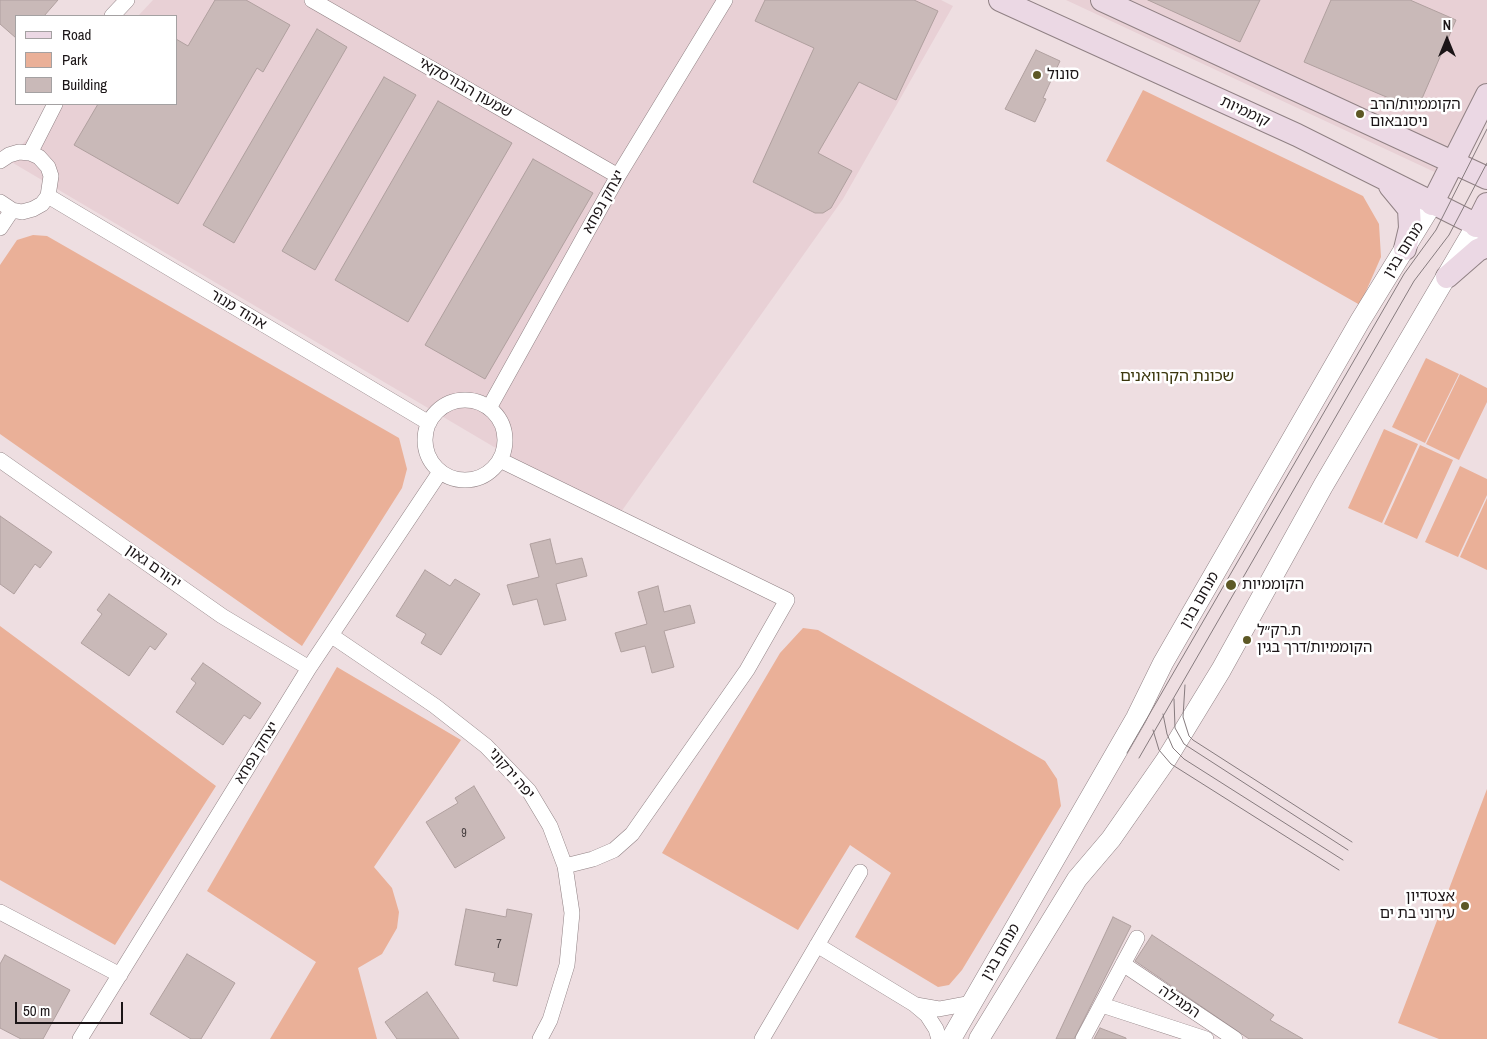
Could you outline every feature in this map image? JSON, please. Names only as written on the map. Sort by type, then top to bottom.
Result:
[{"type":"main road","name":"קוממיות","points":[[1000,0],[1297,135],[1481,228]]},
{"type":"main road","points":[[1102,0],[1487,178]]},
{"type":"main road","name":"מנחם בגין","points":[[1432,204],[1487,95]]},
{"type":"main road","points":[[1381,177],[1402,198],[1409,209],[1410,228],[1405,249]]},
{"type":"main road","name":"מנחם בגין","points":[[1481,228],[1487,204]]},
{"type":"main road","points":[[1447,278],[1473,253],[1487,246]]},
{"type":"street","points":[[113,15],[127,0]]},
{"type":"street","name":"שמעון הבורסקאי","points":[[312,0],[618,176]]},
{"type":"street","name":"יצחק נפחא","points":[[488,408],[618,176],[725,0]]},
{"type":"street","points":[[30,153],[54,105]]},
{"type":"street","points":[[0,161],[9,155],[19,152],[30,153],[39,157],[48,166],[51,176],[51,187],[48,196],[42,204],[33,210],[22,212],[6,206],[0,228]]},
{"type":"street","name":"אהוד מנור","points":[[48,196],[429,423]]},
{"type":"street","name":"מנחם בגין","points":[[951,1039],[1136,718],[1163,663],[1360,321],[1432,204]]},
{"type":"street","name":"מנחם בגין","points":[[980,1039],[1077,879],[1111,840],[1166,760],[1221,670],[1324,486],[1447,278],[1481,228]]},
{"type":"street","points":[[455,402],[476,402],[488,408],[500,420],[505,433],[505,447],[500,460],[492,470],[480,478],[466,480],[452,478],[440,472],[430,460],[426,446],[429,423],[437,412],[455,402]]},
{"type":"street","name":"יהורם גאון","points":[[0,460],[222,616],[309,668]]},
{"type":"street","points":[[500,460],[788,600],[747,670],[632,834],[614,850],[593,859],[565,866]]},
{"type":"street","name":"יצחק נפחא","points":[[84,1038],[120,975],[309,668],[440,472]]},
{"type":"street","name":"יפה ירקוני","points":[[332,636],[435,706],[486,746],[529,792],[550,826],[565,866],[572,913],[567,964],[550,1020],[540,1039]]},
{"type":"street","points":[[762,1039],[860,872]]},
{"type":"street","points":[[0,912],[120,975]]},
{"type":"street","points":[[1083,1039],[1137,938]]},
{"type":"street","points":[[817,945],[914,1004],[927,1015],[939,1039]]},
{"type":"street","name":"המגילה","points":[[1123,964],[1235,1039]]},
{"type":"street","points":[[914,1004],[924,1008],[938,1009],[972,1003]]},
{"type":"street","name":"המגילה","points":[[1102,1005],[1206,1039]]},
{"type":"shaded area","points":[[153,0],[941,0],[953,6],[843,199],[616,519],[8,160],[58,105],[178,105],[178,15],[139,15]]},
{"type":"shaded area","points":[[1066,0],[1487,0],[1487,110],[1456,182]]},
{"type":"green space","points":[[1143,90],[1363,196],[1379,224],[1381,257],[1360,305],[1106,161]]},
{"type":"green space","points":[[33,235],[47,236],[399,438],[407,469],[402,488],[302,646],[0,434],[0,265],[17,240]]},
{"type":"green space","points":[[1426,358],[1459,374],[1425,443],[1392,427]]},
{"type":"green space","points":[[1460,374],[1487,388],[1487,402],[1459,460],[1426,444]]},
{"type":"green space","points":[[1384,429],[1418,444],[1382,523],[1348,508]]},
{"type":"green space","points":[[1420,445],[1453,460],[1417,539],[1384,524]]},
{"type":"green space","points":[[1460,466],[1487,479],[1487,495],[1458,557],[1425,542]]},
{"type":"green space","points":[[1487,498],[1487,570],[1460,557]]},
{"type":"green space","points":[[0,626],[216,786],[115,945],[0,880]]},
{"type":"green space","points":[[803,628],[818,630],[1045,761],[1057,779],[1061,806],[962,970],[949,985],[938,987],[855,937],[891,873],[850,845],[798,930],[662,853],[780,653]]},
{"type":"green space","points":[[337,667],[461,740],[374,867],[392,888],[399,912],[397,928],[382,954],[358,968],[377,1039],[270,1039],[316,962],[207,891]]},
{"type":"green space","name":"אצטדיון עירוני בת ים","points":[[1487,789],[1487,1039],[1439,1039],[1398,1023]]},
{"type":"building","points":[[0,0],[58,0],[45,15],[15,15],[15,37],[0,24]]},
{"type":"building","points":[[215,0],[246,0],[290,25],[263,72],[257,68],[178,204],[74,145],[97,105],[178,105],[178,40],[188,46]]},
{"type":"building","points":[[765,0],[914,0],[938,11],[896,100],[859,82],[818,153],[852,171],[831,208],[823,213],[815,213],[753,182],[814,48],[755,21]]},
{"type":"building","points":[[1148,0],[1260,0],[1240,42]]},
{"type":"building","points":[[1331,0],[1410,0],[1456,20],[1417,110],[1304,62]]},
{"type":"building","points":[[317,29],[347,47],[234,243],[203,225]]},
{"type":"building","points":[[1036,50],[1060,61],[1043,98],[1046,99],[1035,122],[1005,109]]},
{"type":"building","points":[[384,77],[416,95],[315,270],[282,251]]},
{"type":"building","points":[[438,101],[512,143],[408,322],[335,280]]},
{"type":"building","points":[[533,159],[593,193],[485,379],[425,345]]},
{"type":"building","points":[[0,516],[52,552],[40,568],[35,564],[14,594],[0,584]]},
{"type":"building","points":[[550,539],[556,564],[582,558],[587,576],[556,584],[566,620],[544,625],[537,599],[513,605],[507,585],[539,577],[530,544]]},
{"type":"building","points":[[425,570],[450,586],[455,579],[480,594],[441,655],[421,643],[426,634],[396,616]]},
{"type":"building","points":[[658,586],[664,612],[690,605],[695,623],[664,631],[674,667],[652,673],[645,646],[621,652],[615,633],[647,624],[638,592]]},
{"type":"building","points":[[109,594],[167,634],[155,650],[150,646],[129,676],[81,643],[102,614],[97,610]]},
{"type":"building","points":[[203,663],[261,703],[250,719],[244,715],[223,745],[176,712],[196,683],[191,679]]},
{"type":"building","points":[[474,786],[505,838],[455,868],[426,822],[458,803],[455,798]]},
{"type":"building","points":[[466,909],[506,917],[507,909],[532,914],[517,986],[493,981],[495,973],[455,965]]},
{"type":"building","points":[[1113,917],[1131,926],[1074,1039],[1056,1039]]},
{"type":"building","points":[[1152,935],[1274,1015],[1270,1020],[1303,1039],[1249,1039],[1135,961]]},
{"type":"building","points":[[187,954],[235,983],[201,1039],[191,1039],[150,1014]]},
{"type":"building","points":[[5,955],[70,990],[43,1039],[21,1039],[0,1028],[0,964]]},
{"type":"building","points":[[427,992],[459,1039],[397,1039],[385,1022]]},
{"type":"building","points":[[1100,1028],[1126,1038],[1126,1039],[1094,1039]]},
{"type":"tram line","points":[[1127,753],[1404,274],[1436,230],[1487,129]]},
{"type":"tram line","points":[[1139,758],[1414,281],[1449,235],[1487,163]]},
{"type":"tram line","points":[[1185,685],[1183,717],[1189,736],[1193,740],[1352,842]]},
{"type":"tram line","points":[[1174,699],[1175,728],[1184,744],[1348,850]]},
{"type":"tram line","points":[[1163,714],[1167,734],[1173,748],[1184,759],[1343,860]]},
{"type":"tram line","points":[[1153,730],[1159,750],[1171,764],[1339,870]]},
{"type":"place","name":"סונול","points":[[1037,75]]},
{"type":"place","name":"הקוממיות/הרב ניסנבאום","points":[[1360,114]]},
{"type":"place","name":"הקוממיות","points":[[1231,585]]},
{"type":"place","name":"ת.רק״ל הקוממיות/דרך בגין","points":[[1247,640]]},
{"type":"place","name":"אצטדיון עירוני בת ים","points":[[1465,906]]},
{"type":"district","name":"שכונת הקרוואנים","points":[[1177,377]]}]
